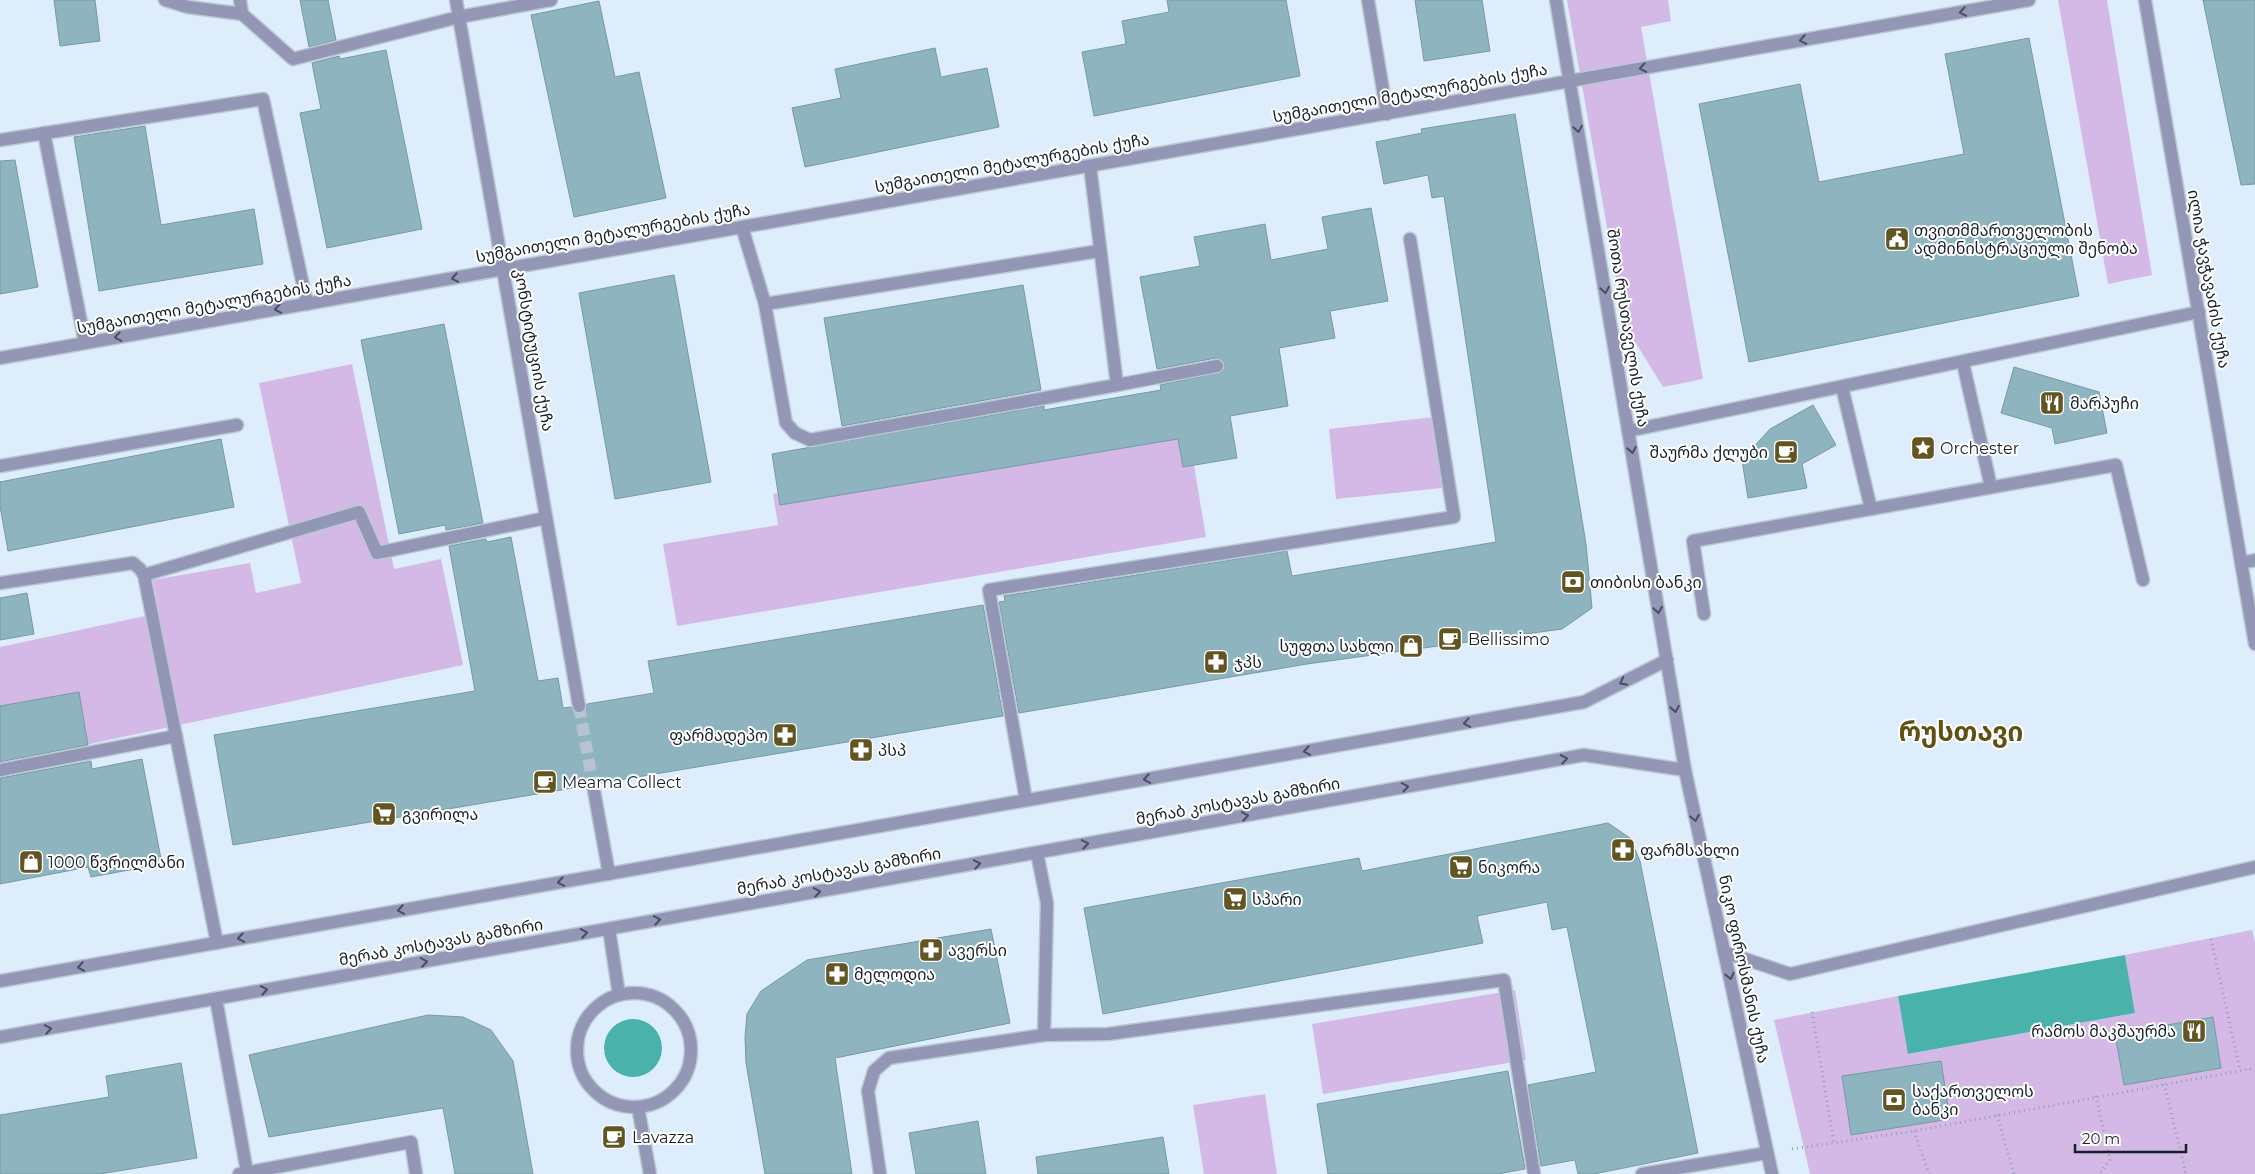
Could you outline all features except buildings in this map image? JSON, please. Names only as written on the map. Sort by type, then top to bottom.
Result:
[{"type":"street","points":[[165,0],[188,7],[242,14],[293,59],[459,17],[551,0]]},
{"type":"street","points":[[240,0],[242,14]]},
{"type":"street","name":"კონსტიტუციის ქუჩა","points":[[456,0],[579,706]]},
{"type":"street","points":[[1368,0],[1386,114]]},
{"type":"street","name":"შოთა რუსთაველის ქუჩა","points":[[1556,0],[1685,770]]},
{"type":"street","name":"სუმგაითელი მეტალურგების ქუჩა","points":[[0,358],[2029,0]]},
{"type":"street","name":"ილია ჭავჭავაძის ქუჩა","points":[[2145,0],[2255,644]]},
{"type":"street","points":[[0,140],[263,99],[307,304]]},
{"type":"street","points":[[44,133],[85,343]]},
{"type":"street","points":[[1090,166],[1117,385]]},
{"type":"street","points":[[742,227],[765,304],[786,423],[795,433],[810,440],[1217,366]]},
{"type":"street","points":[[1026,800],[988,590],[1454,517],[1410,240]]},
{"type":"street","points":[[765,304],[1099,251]]},
{"type":"street","points":[[1628,431],[1963,363],[2199,312]]},
{"type":"street","points":[[1963,363],[1991,487]]},
{"type":"street","points":[[1842,387],[1871,509]]},
{"type":"street","points":[[0,466],[237,425]]},
{"type":"street","points":[[1704,614],[1693,542],[2116,465],[2143,580]]},
{"type":"street","points":[[144,576],[358,512],[377,553],[546,518]]},
{"type":"street","points":[[2241,563],[2255,560]]},
{"type":"street","points":[[0,582],[132,563],[140,569],[144,576],[217,943]]},
{"type":"street","points":[[0,981],[1584,702],[1667,660]]},
{"type":"street","points":[[0,770],[176,736]]},
{"type":"street","name":"მერაბ კოსტავას გამზირი","points":[[0,1037],[1584,755],[1685,770]]},
{"type":"street","name":"ნიკო ფიროსმანის ქუჩა","points":[[1685,770],[1772,1174]]},
{"type":"street","points":[[593,784],[609,874]]},
{"type":"street","points":[[1036,853],[1047,903],[1044,1035]]},
{"type":"street","points":[[1724,952],[1790,974],[2255,867]]},
{"type":"street","points":[[609,929],[619,995]]},
{"type":"street","points":[[880,1174],[868,1091],[874,1071],[889,1058],[1044,1035],[1108,1034],[1504,980],[1534,1174]]},
{"type":"street","points":[[638,993],[656,998],[672,1008],[684,1022],[690,1040],[690,1059],[684,1077],[672,1092],[657,1103],[638,1107],[620,1106],[602,1098],[588,1086],[580,1070],[577,1051],[579,1032],[588,1016],[602,1003],[619,995],[638,993]]},
{"type":"street","points":[[216,999],[243,1173],[411,1142],[416,1174]]},
{"type":"street","points":[[638,1107],[650,1174]]},
{"type":"street","points":[[1642,1174],[1767,1153]]},
{"type":"path","points":[[2211,938],[2240,1070]]},
{"type":"path","points":[[1812,1012],[1834,1142]]},
{"type":"path","points":[[1767,1153],[1914,1131],[2255,1068]]},
{"type":"path","points":[[2164,1084],[2186,1174]]},
{"type":"path","points":[[2096,1096],[2110,1160],[2099,1174]]},
{"type":"path","points":[[1997,1115],[2014,1174]]},
{"type":"path","points":[[1914,1131],[1929,1174]]},
{"type":"shaded area","points":[[1567,0],[1668,0],[1671,21],[1641,27],[1703,379],[1663,387],[1624,324]]},
{"type":"shaded area","points":[[2058,0],[2107,0],[2152,275],[2108,284]]},
{"type":"shaded area","points":[[352,364],[394,569],[441,559],[463,665],[0,763],[0,647],[159,613],[153,580],[250,563],[256,593],[301,583],[259,383]]},
{"type":"shaded area","points":[[1434,417],[1442,488],[1336,499],[1329,429]]},
{"type":"shaded area","points":[[1187,424],[1206,537],[677,626],[663,544],[778,525],[773,494]]},
{"type":"shaded area","points":[[2252,930],[2255,942],[2255,1174],[1810,1174],[1774,1020],[1898,996],[1909,1054],[2135,1013],[2125,955]]},
{"type":"shaded area","points":[[2125,955],[2135,1013],[1908,1054],[1898,996]]},
{"type":"shaded area","points":[[1515,990],[1526,1060],[1323,1094],[1312,1024]]},
{"type":"shaded area","points":[[633,1019],[649,1024],[657,1032],[662,1048],[657,1064],[649,1072],[633,1077],[617,1072],[609,1064],[604,1048],[609,1032],[617,1024]]},
{"type":"shaded area","points":[[1265,1094],[1277,1174],[1204,1174],[1193,1105]]},
{"type":"tunnel","points":[[579,706],[593,785]]},
{"type":"place","name":"თვითმმართველობის ადმინისტრაციული შენობა","points":[[1897,239]]},
{"type":"place","name":"მარპუჩი","points":[[2052,403]]},
{"type":"place","name":"Orchester","points":[[1923,448]]},
{"type":"place","name":"შაურმა ქლუბი","points":[[1786,452]]},
{"type":"place","name":"თიბისი ბანკი","points":[[1573,582]]},
{"type":"place","name":"Bellissimo","points":[[1450,639]]},
{"type":"place","name":"სუფთა სახლი","points":[[1411,646]]},
{"type":"place","name":"ჯპს","points":[[1216,662]]},
{"type":"place","name":"ფარმადეპო","points":[[785,735]]},
{"type":"place","name":"პსპ","points":[[861,750]]},
{"type":"place","name":"Meama Collect","points":[[545,782]]},
{"type":"place","name":"გვირილა","points":[[384,814]]},
{"type":"place","name":"ფარმსახლი","points":[[1623,850]]},
{"type":"place","name":"1000 წვრილმანი","points":[[31,862]]},
{"type":"place","name":"ნიკორა","points":[[1461,867]]},
{"type":"place","name":"სპარი","points":[[1235,899]]},
{"type":"place","name":"ავერსი","points":[[931,950]]},
{"type":"place","name":"მელოდია","points":[[837,974]]},
{"type":"place","name":"რამოს მაკშაურმა","points":[[2194,1031]]},
{"type":"place","name":"საქართველოს ბანკი","points":[[1894,1100]]},
{"type":"place","name":"Lavazza","points":[[614,1137]]},
{"type":"district","name":"რუსთავი","points":[[1961,732]]}]
